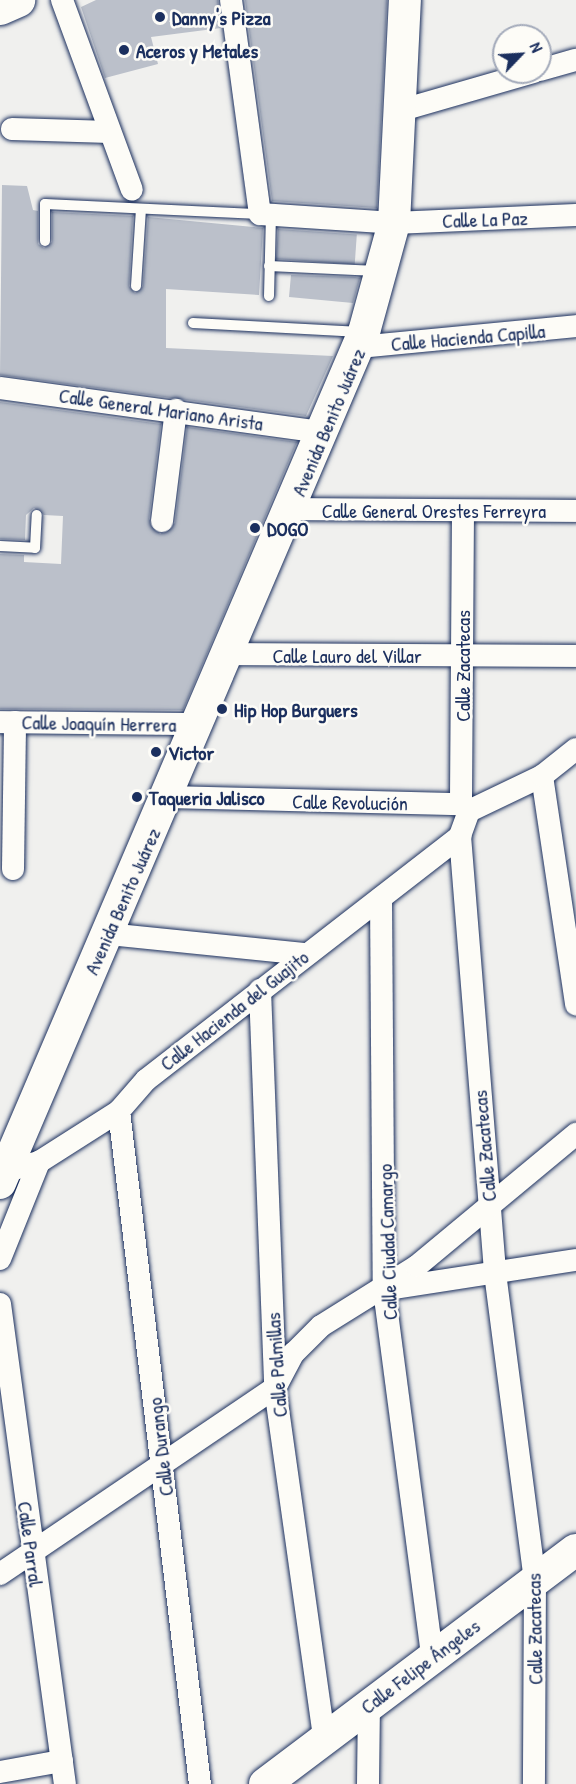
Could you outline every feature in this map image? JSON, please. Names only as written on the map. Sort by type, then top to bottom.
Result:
[{"type":"main road","points":[[0,8],[18,0]]},
{"type":"street","points":[[62,0],[137,199]]},
{"type":"street","points":[[231,0],[265,215]]},
{"type":"street","name":"Avenida Benito Juárez","points":[[1,1177],[168,797],[362,340],[384,271],[394,223],[402,110],[405,0]]},
{"type":"street","points":[[552,67],[576,60]]},
{"type":"street","points":[[402,110],[492,84]]},
{"type":"street","points":[[12,129],[110,132]]},
{"type":"street","name":"Calle La Paz","points":[[265,215],[394,223],[576,215]]},
{"type":"street","name":"Calle Hacienda Capilla","points":[[362,340],[576,326]]},
{"type":"street","name":"Calle General Mariano Arista","points":[[0,388],[176,410],[322,432]]},
{"type":"street","points":[[162,521],[176,410]]},
{"type":"street","name":"Calle General Orestes Ferreyra","points":[[291,509],[576,511]]},
{"type":"street","name":"Calle Zacatecas","points":[[463,511],[462,656],[465,808],[460,836],[495,1274],[535,1580],[534,1784]]},
{"type":"street","name":"Calle Lauro del Villar","points":[[227,654],[576,656]]},
{"type":"street","points":[[7,722],[13,869]]},
{"type":"street","name":"Calle Joaquín Herrera","points":[[7,722],[198,724]]},
{"type":"street","points":[[465,808],[542,776],[576,749]]},
{"type":"street","points":[[542,776],[569,899],[576,1004]]},
{"type":"street","name":"Calle Revolución","points":[[168,797],[465,808]]},
{"type":"street","name":"Calle Hacienda del Guajito","points":[[1,1177],[39,1162],[120,1111],[146,1080],[305,954],[460,836]]},
{"type":"street","name":"Calle Ciudad Camargo","points":[[381,898],[384,1290],[432,1656]]},
{"type":"street","points":[[108,934],[305,954]]},
{"type":"street","name":"Calle Palmillas","points":[[260,990],[275,1388],[324,1737]]},
{"type":"street","name":"Calle Durango","points":[[120,1111],[200,1784]]},
{"type":"street","points":[[0,1574],[161,1461],[275,1388],[294,1353],[321,1326],[384,1290],[576,1134]]},
{"type":"street","points":[[0,1259],[39,1162]]},
{"type":"street","points":[[384,1290],[576,1260]]},
{"type":"street","name":"Calle Parral","points":[[0,1304],[65,1784]]},
{"type":"street","name":"Calle Felipe Ángeles","points":[[265,1784],[324,1737],[576,1550]]},
{"type":"street","points":[[368,1784],[369,1705]]},
{"type":"street","points":[[0,1772],[62,1761]]},
{"type":"lane","points":[[136,286],[137,199]]},
{"type":"lane","points":[[45,241],[45,204],[137,199],[193,211],[265,215],[269,296]]},
{"type":"lane","points":[[269,266],[384,271]]},
{"type":"lane","points":[[193,323],[362,340]]},
{"type":"lane","points":[[0,546],[35,548],[37,515]]},
{"type":"building","name":"Aceros y Metales","points":[[96,0],[218,0],[221,28],[151,37],[158,64],[105,78],[81,7]]},
{"type":"building","points":[[245,0],[387,0],[377,208],[272,201]]},
{"type":"building","points":[[2,185],[27,186],[33,210],[38,211],[38,244],[44,248],[52,242],[52,212],[133,216],[129,286],[135,293],[143,286],[148,217],[263,228],[259,295],[166,289],[166,348],[333,356],[306,416],[0,375]]},
{"type":"building","points":[[278,229],[357,235],[355,264],[276,259]]},
{"type":"building","points":[[291,275],[360,278],[353,303],[289,297]]},
{"type":"building","points":[[0,402],[161,424],[149,519],[160,534],[175,523],[187,427],[297,442],[183,710],[0,709],[0,554],[24,555],[24,562],[61,564],[63,516],[44,515],[34,508],[26,515],[25,540],[0,539]]},
{"type":"place","name":"Danny's Pizza","points":[[160,17]]},
{"type":"place","name":"Aceros y Metales","points":[[124,50]]},
{"type":"place","name":"DOGO","points":[[255,528]]},
{"type":"place","name":"Hip Hop Burguers","points":[[222,709]]},
{"type":"place","name":"Victor","points":[[156,752]]},
{"type":"place","name":"Taqueria Jalisco","points":[[137,797]]}]
